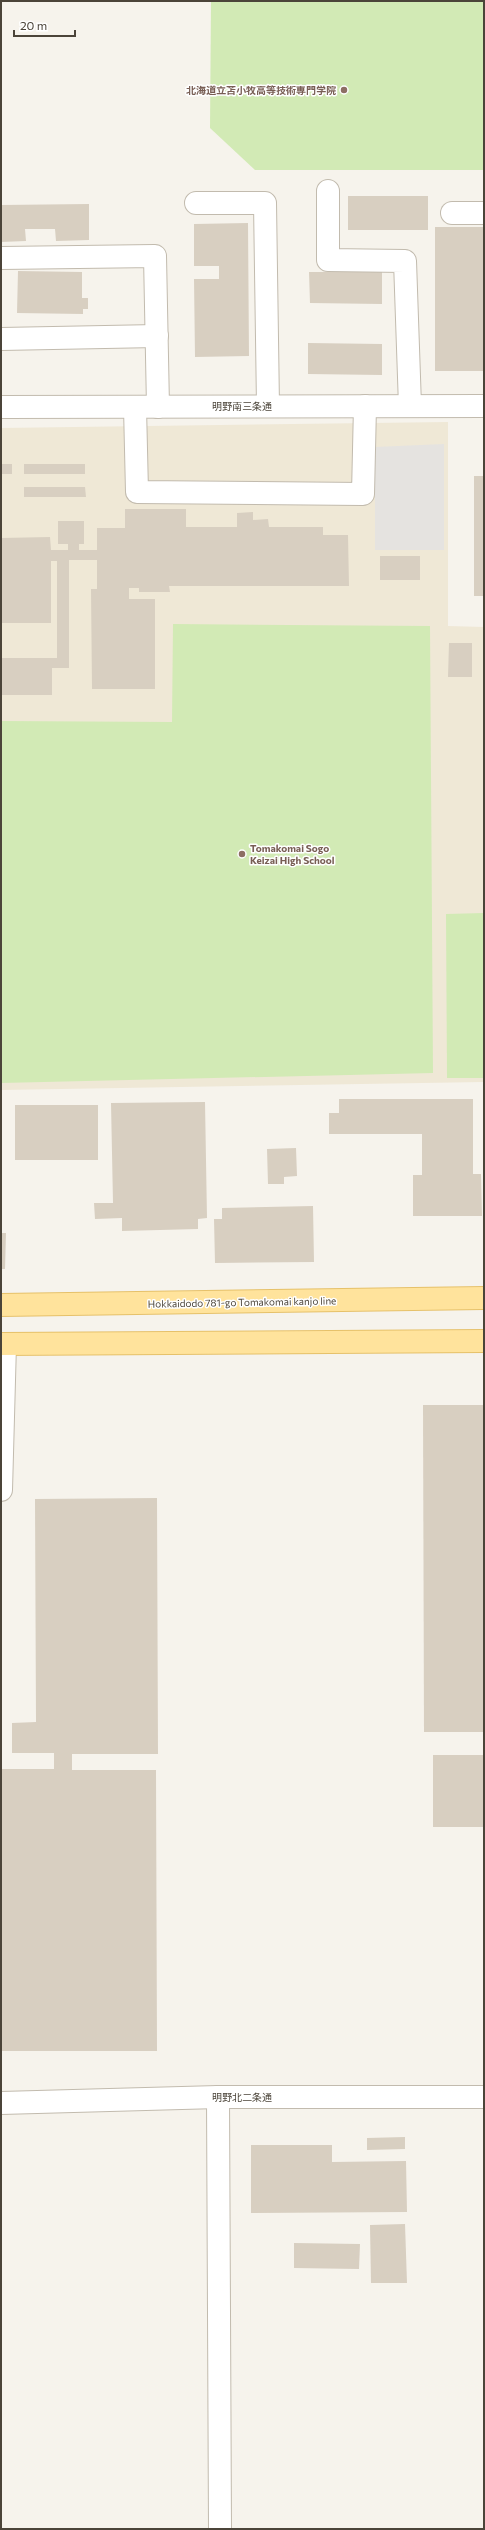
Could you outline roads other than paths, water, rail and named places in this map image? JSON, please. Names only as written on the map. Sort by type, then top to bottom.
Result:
[{"type":"main road","name":"Hokkaidodo 781-go Tomakomai kanjo line","points":[[1,1305],[484,1298]]},
{"type":"main road","points":[[3,1344],[484,1340]]},
{"type":"street","points":[[328,191],[328,260],[405,261],[410,406]]},
{"type":"street","points":[[196,203],[264,202],[268,406]]},
{"type":"street","points":[[452,213],[484,213]]},
{"type":"street","points":[[1,258],[155,256],[158,407]]},
{"type":"street","points":[[1,339],[156,336]]},
{"type":"street","points":[[135,407],[137,492],[363,494],[364,406]]},
{"type":"street","name":"明野南三条通","points":[[1,407],[484,406]]},
{"type":"street","points":[[1,1490],[3,1344]]},
{"type":"street","points":[[218,2097],[220,2529]]},
{"type":"street","name":"明野北二条通","points":[[1,2103],[218,2097],[484,2097]]},
{"type":"place","name":"北海道立苫小牧高等技術専門学院","points":[[344,90]]},
{"type":"place","name":"Tomakomai Sogo Keizai High School","points":[[242,854]]}]
